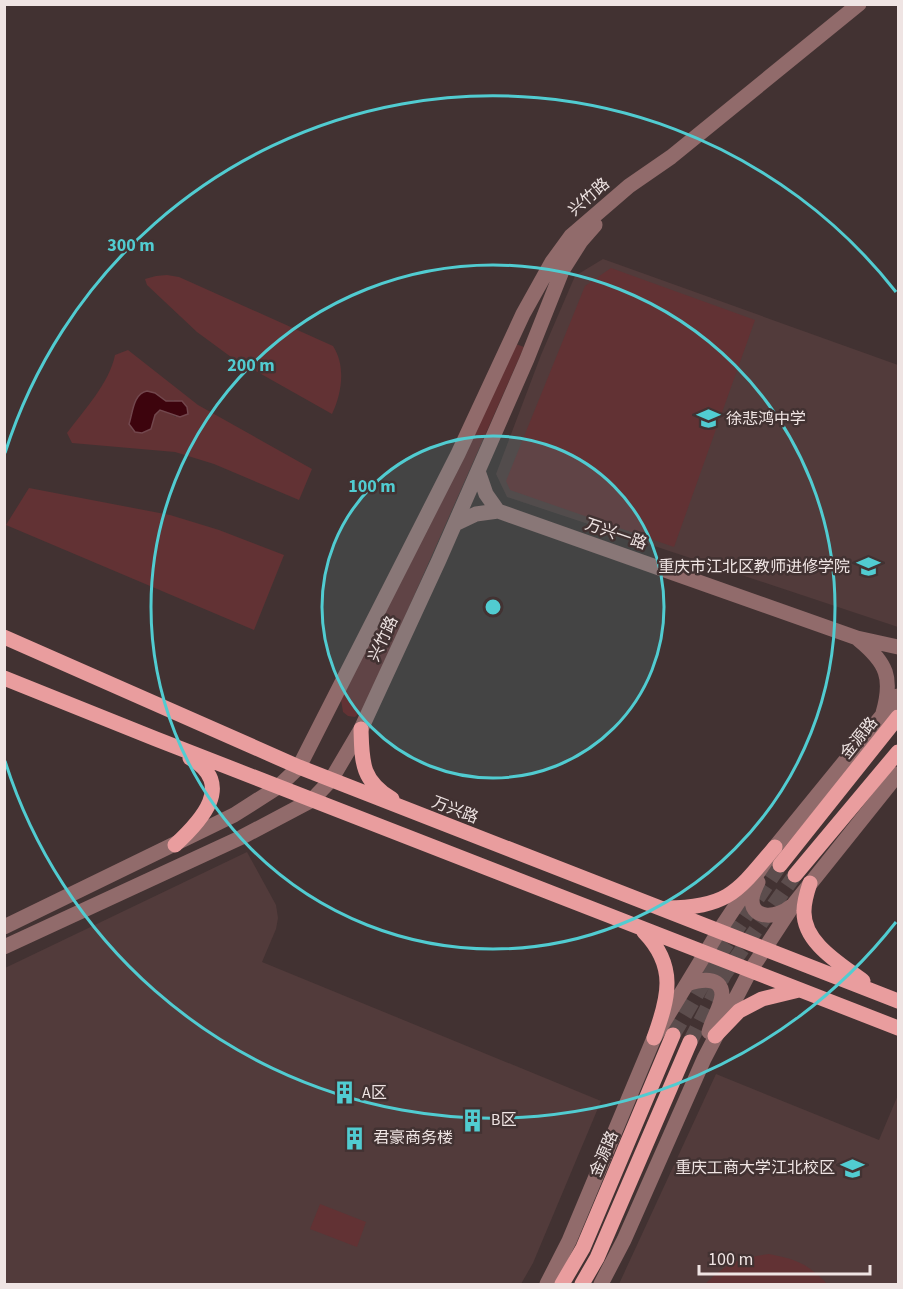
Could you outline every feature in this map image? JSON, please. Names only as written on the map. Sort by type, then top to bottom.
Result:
[{"type":"main road","name":"万兴路","points":[[4,637],[299,767],[898,1001]]},
{"type":"main road","points":[[4,678],[898,1028]]},
{"type":"main road","name":"金源路","points":[[780,865],[898,717]]},
{"type":"main road","points":[[361,729],[362,761],[366,776],[380,792],[415,813]]},
{"type":"main road","points":[[156,739],[196,762],[209,774],[211,782],[212,797],[206,812],[196,826],[175,845]]},
{"type":"main road","points":[[795,875],[898,752]]},
{"type":"main road","points":[[658,908],[693,907],[731,895],[744,884],[776,847]]},
{"type":"main road","points":[[810,883],[803,912],[815,940],[827,954],[877,992]]},
{"type":"main road","points":[[580,904],[602,906],[609,902],[609,894],[598,885]]},
{"type":"main road","points":[[640,927],[656,945],[668,979],[667,999],[654,1038]]},
{"type":"main road","points":[[841,1005],[835,999],[832,990],[837,983],[848,981]]},
{"type":"main road","points":[[715,1036],[739,1011],[754,1003],[762,999],[803,990]]},
{"type":"main road","name":"金源路","points":[[562,1284],[583,1248],[673,1035]]},
{"type":"main road","points":[[582,1284],[597,1258],[690,1042]]},
{"type":"street","name":"兴竹路","points":[[4,927],[234,815],[278,787],[299,767],[458,454],[523,314],[552,262],[571,236],[628,186],[671,157],[859,4]]},
{"type":"street","name":"兴竹路","points":[[4,947],[231,842],[312,800],[331,780],[361,729],[455,524],[562,271],[581,241],[628,186]]},
{"type":"street","points":[[455,524],[476,514],[498,511],[486,494],[478,471]]},
{"type":"street","name":"万兴一路","points":[[498,511],[857,638],[898,647]]},
{"type":"street","points":[[857,638],[876,653],[885,670],[887,697],[882,716]]},
{"type":"street","points":[[547,1284],[569,1241],[654,1038],[719,931],[776,847],[898,696]]},
{"type":"street","points":[[601,1284],[624,1240],[704,1059],[750,971],[794,904],[898,774]]},
{"type":"street","points":[[776,847],[753,892],[752,906],[757,911],[771,916],[784,913],[794,904]]},
{"type":"street","points":[[687,984],[709,979],[716,983],[722,995],[711,1026],[704,1059]]},
{"type":"shaded area","name":"徐悲鸿中学","points":[[603,259],[898,365],[898,627],[507,497],[496,474],[541,355],[575,276]]},
{"type":"shaded area","points":[[611,268],[755,320],[674,547],[510,490],[506,481],[585,286]]},
{"type":"shaded area","points":[[167,275],[179,277],[333,346],[340,362],[341,380],[332,414],[231,357],[197,332],[147,285],[145,279]]},
{"type":"shaded area","points":[[516,344],[524,347],[364,709],[355,717],[348,716],[343,712],[341,700]]},
{"type":"shaded area","points":[[128,350],[198,405],[312,469],[299,500],[214,464],[175,452],[72,443],[67,433],[102,386],[115,355]],"holes":[[[155,393],[166,401],[174,400],[176,417],[161,410],[155,415],[152,427],[138,433],[132,430],[129,424],[135,400]]]},
{"type":"shaded area","points":[[147,391],[155,393],[166,401],[182,401],[187,407],[188,414],[180,417],[160,410],[155,415],[151,429],[142,433],[135,432],[129,424],[133,409],[139,396]]},
{"type":"shaded area","points":[[29,488],[170,515],[219,530],[284,555],[254,630],[6,525]]},
{"type":"shaded area","points":[[247,852],[276,905],[278,918],[276,929],[262,962],[601,1101],[533,1263],[521,1284],[5,1284],[5,968]]},
{"type":"shaded area","name":"重庆工商大学江北校区","points":[[716,1074],[879,1140],[898,1095],[898,1284],[619,1284]]},
{"type":"shaded area","points":[[320,1204],[366,1222],[357,1247],[310,1229]]},
{"type":"shaded area","points":[[769,1254],[801,1263],[827,1284],[705,1284],[734,1263],[749,1257]]},
{"type":"tunnel","points":[[673,1035],[722,951],[780,865]]},
{"type":"tunnel","points":[[690,1042],[724,975],[795,875]]},
{"type":"place","name":"徐悲鸿中学","points":[[708,419]]},
{"type":"place","name":"重庆市江北区教师进修学院","points":[[868,567]]},
{"type":"place","name":"A区","points":[[344,1093]]},
{"type":"place","name":"B区","points":[[473,1120]]},
{"type":"place","name":"君豪商务楼","points":[[355,1138]]},
{"type":"place","name":"重庆工商大学江北校区","points":[[853,1168]]}]
